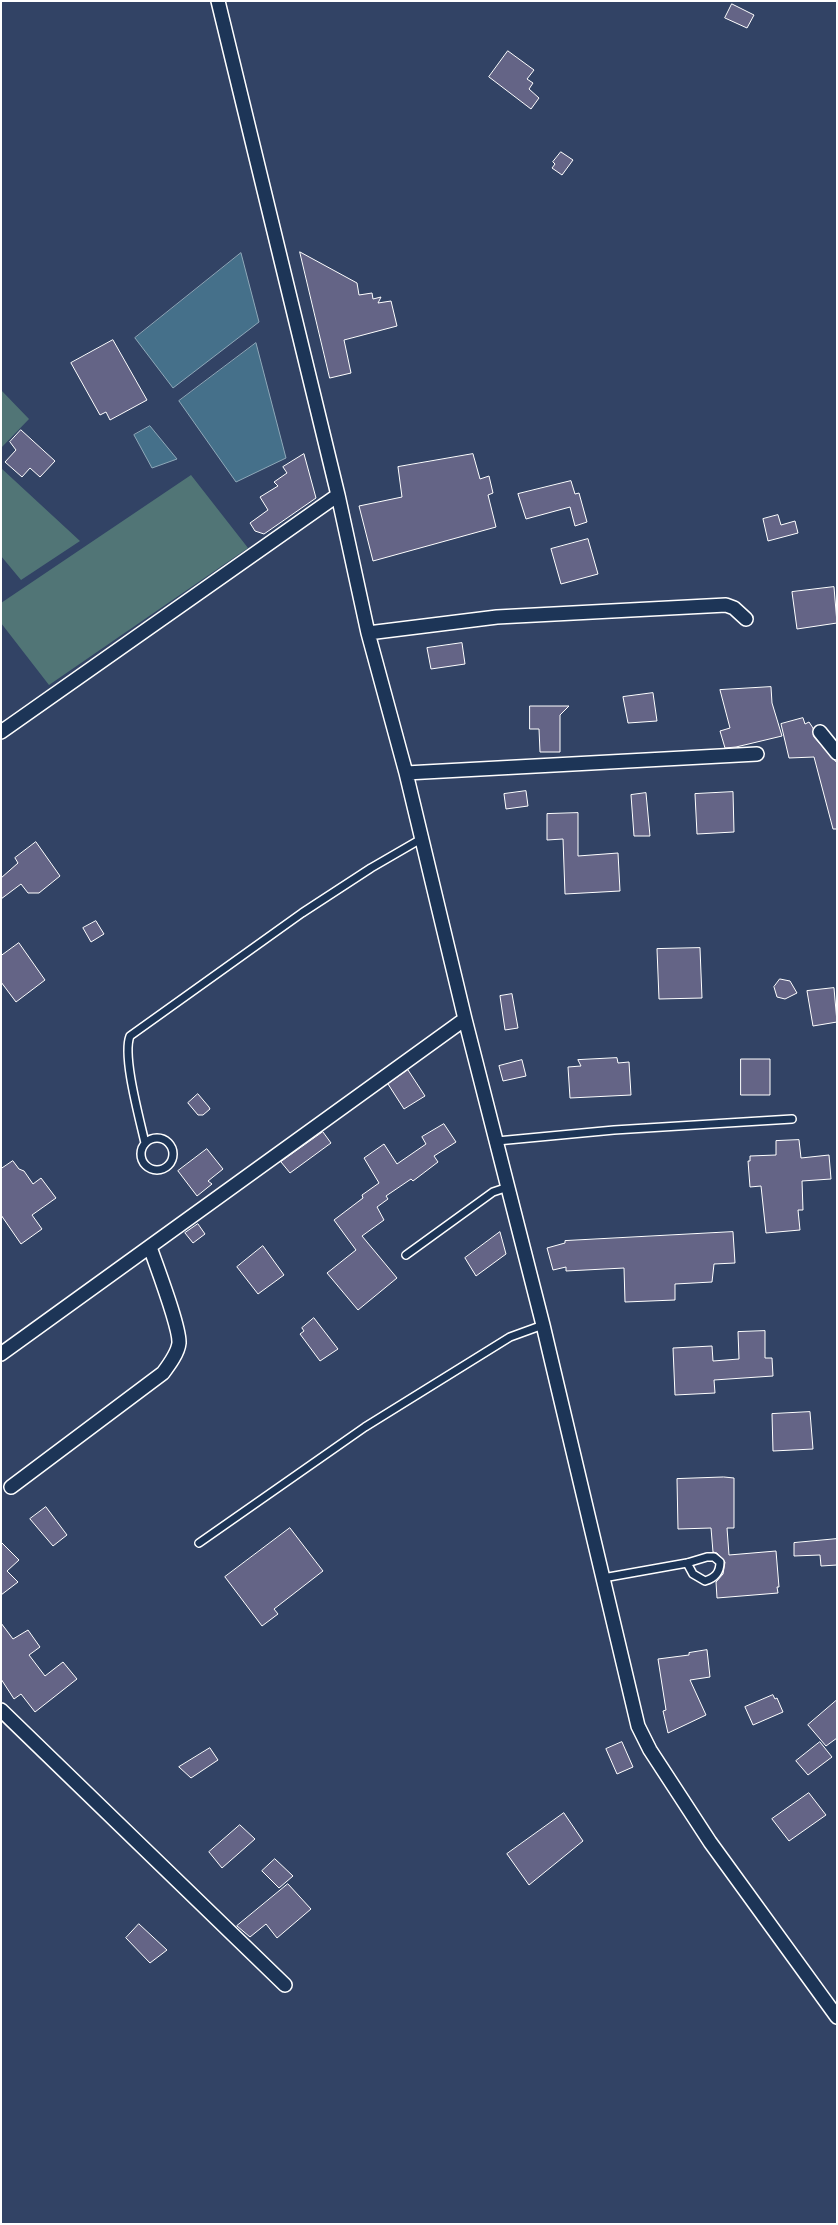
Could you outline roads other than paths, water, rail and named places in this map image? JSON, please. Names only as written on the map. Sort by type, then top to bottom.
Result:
[{"type":"street","points":[[218,1],[338,495],[368,633],[406,773],[465,1019],[543,1325],[638,1726],[650,1750],[710,1842],[837,2017]]},
{"type":"street","points":[[1,732],[338,495]]},
{"type":"street","points":[[368,633],[497,617],[719,605],[726,605],[734,608],[746,619]]},
{"type":"street","points":[[820,732],[837,753]]},
{"type":"street","points":[[406,773],[757,754]]},
{"type":"street","points":[[1,1354],[465,1019]]},
{"type":"street","points":[[11,1487],[163,1373],[171,1361],[179,1343],[176,1325],[150,1247]]},
{"type":"street","points":[[1,1710],[285,1985]]},
{"type":"lane","points":[[145,1143],[156,1138],[168,1142],[174,1154],[169,1165],[158,1171],[146,1166],[141,1155],[145,1143],[129,1067],[127,1043],[130,1036],[302,913],[371,868],[421,839]]},
{"type":"lane","points":[[497,1141],[614,1130],[792,1119]]},
{"type":"lane","points":[[406,1256],[493,1192],[508,1187]]},
{"type":"lane","points":[[199,1543],[365,1427],[510,1337],[543,1325]]},
{"type":"lane","points":[[603,1578],[687,1563],[707,1557],[714,1557],[720,1562],[720,1570],[714,1578],[705,1581],[693,1574],[687,1563]]},
{"type":"water","points":[[241,253],[259,322],[173,388],[135,338]]},
{"type":"water","points":[[256,343],[286,458],[236,482],[179,401]]},
{"type":"water","points":[[150,426],[177,459],[152,468],[134,435]]}]
